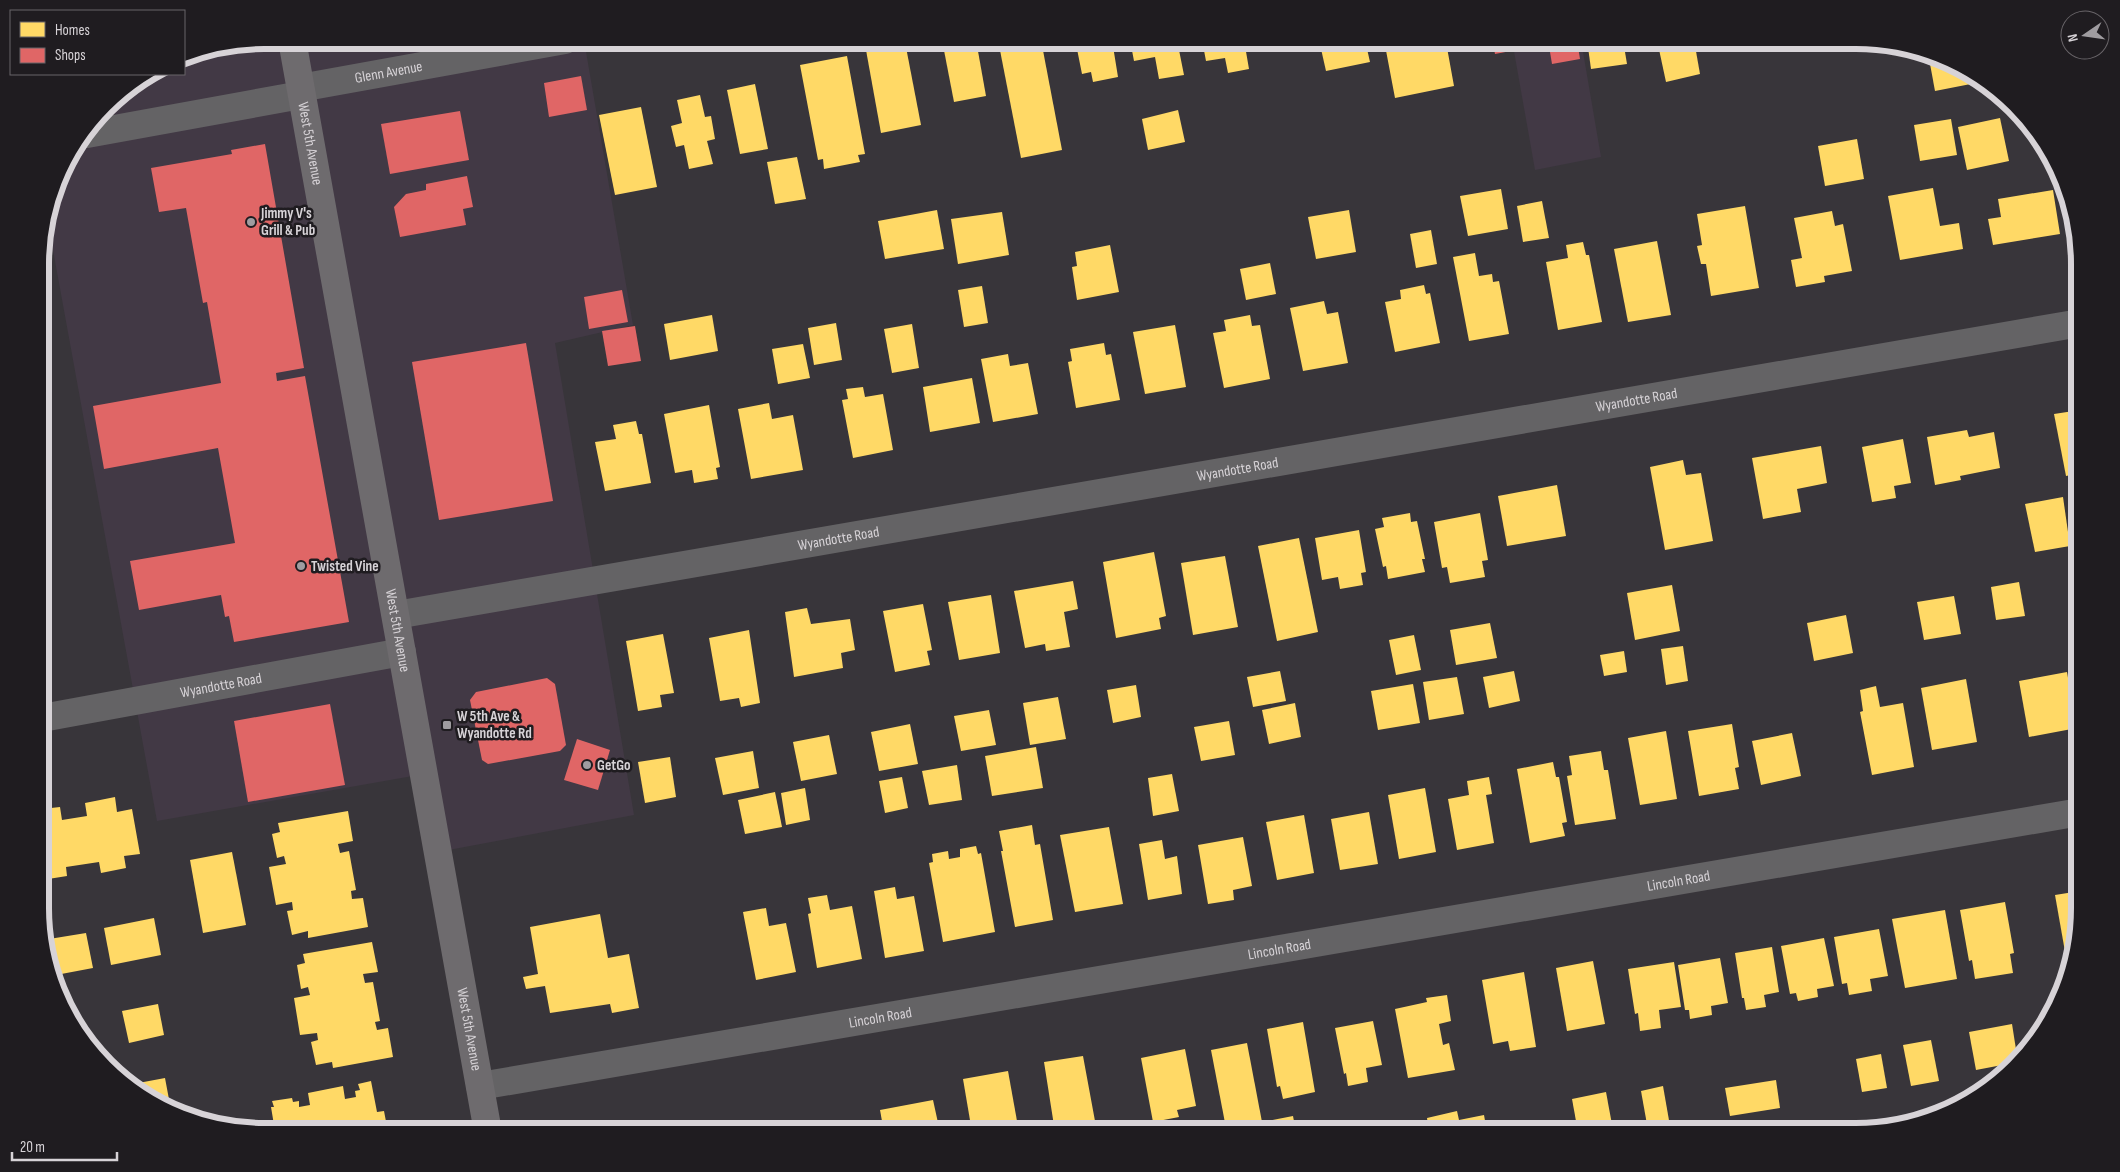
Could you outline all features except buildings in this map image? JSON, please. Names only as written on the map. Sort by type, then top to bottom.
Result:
[{"type":"main road","name":"West 5th Avenue","points":[[294,49],[486,1123]]},
{"type":"street","name":"Glenn Avenue","points":[[93,133],[518,49]]},
{"type":"street","name":"Wyandotte Road","points":[[396,616],[2071,325]]},
{"type":"street","name":"Wyandotte Road","points":[[49,717],[402,652]]},
{"type":"street","name":"Lincoln Road","points":[[480,1086],[2071,814]]},
{"type":"shaded area","points":[[250,49],[586,49],[633,325],[555,343],[634,815],[438,852],[424,774],[157,821],[51,238],[60,195],[78,156],[102,122],[122,102],[144,85],[162,75],[185,75],[185,64],[222,53]]},
{"type":"shaded area","points":[[1514,49],[1583,49],[1601,157],[1535,170]]},
{"type":"place","name":"Jimmy V's Grill & Pub","points":[[251,222]]},
{"type":"place","name":"Twisted Vine","points":[[301,566]]},
{"type":"place","name":"W 5th Ave & Wyandotte Rd","points":[[447,725]]},
{"type":"place","name":"GetGo","points":[[587,765]]}]
